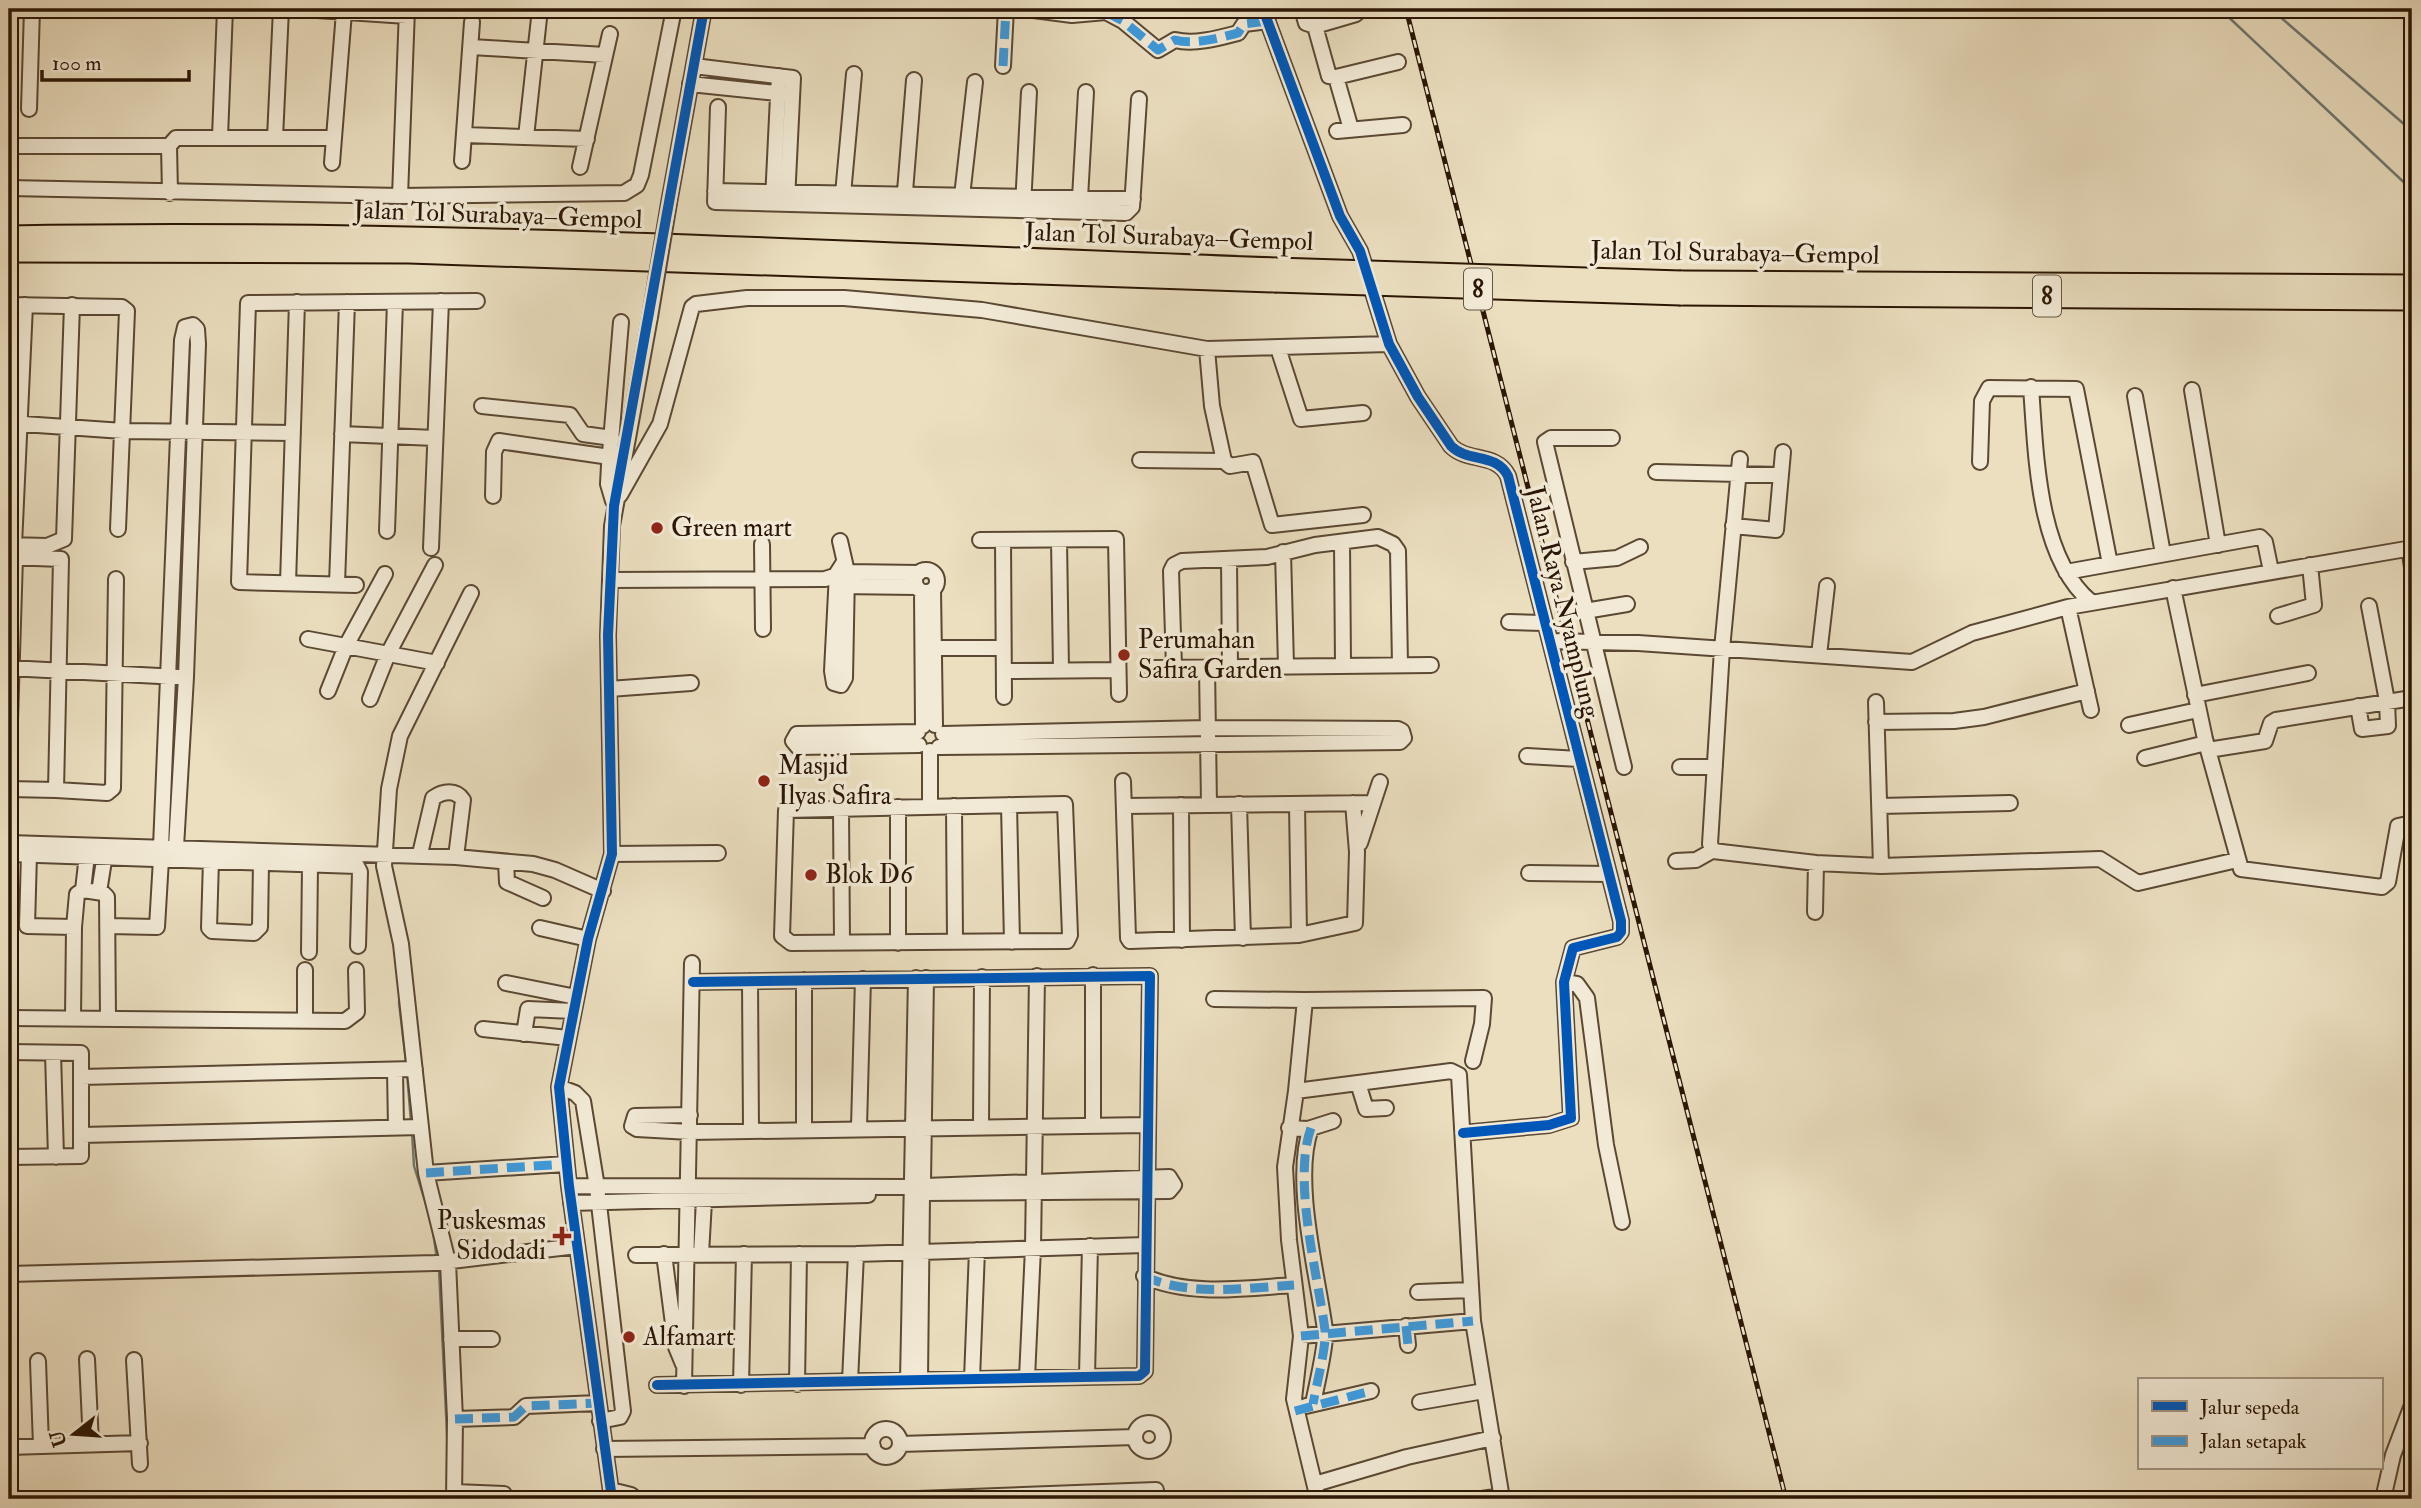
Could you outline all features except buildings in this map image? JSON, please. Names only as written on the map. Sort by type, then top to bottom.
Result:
[{"type":"highway","name":"Jalan Tol Surabaya–Gempol","points":[[9,236],[218,234],[461,239],[1275,275]]},
{"type":"highway","name":"Jalan Tol Surabaya–Gempol","points":[[9,252],[409,253],[1681,288],[2412,300]]},
{"type":"highway","name":"Jalan Tol Surabaya–Gempol","points":[[1681,288],[2412,285]]},
{"type":"street","points":[[29,109],[32,9]]},
{"type":"street","points":[[220,137],[225,9]]},
{"type":"street","points":[[275,138],[281,9]]},
{"type":"street","points":[[302,9],[407,13],[400,196]]},
{"type":"street","points":[[526,137],[540,9]]},
{"type":"street","points":[[9,188],[400,196],[607,195],[631,190],[641,174],[653,124],[674,9]]},
{"type":"street","points":[[636,1499],[631,1495],[611,1495],[566,1164],[559,1087],[588,939],[604,891],[612,854],[609,689],[614,506],[650,317],[702,9]]},
{"type":"street","points":[[1003,66],[1006,9]]},
{"type":"street","points":[[1026,9],[1072,15],[1105,12],[1123,21],[1157,50],[1167,44],[1238,33],[1244,24],[1266,15]]},
{"type":"street","points":[[1301,9],[1306,23],[1315,26],[1356,15],[1360,9]]},
{"type":"street","points":[[332,163],[344,12]]},
{"type":"street","name":"Jalan Raya Nyamplung","points":[[1266,15],[1340,216],[1360,251],[1389,344],[1418,397],[1451,446],[1458,452],[1497,463],[1506,472],[1621,920],[1621,932],[1614,938],[1570,953],[1564,982]]},
{"type":"street","points":[[462,161],[472,22]]},
{"type":"street","points":[[1315,26],[1329,76],[1336,77],[1398,62]]},
{"type":"street","points":[[580,167],[610,34]]},
{"type":"street","points":[[471,47],[605,55]]},
{"type":"street","points":[[694,66],[793,78],[780,199]]},
{"type":"street","points":[[843,194],[854,74]]},
{"type":"street","points":[[779,76],[777,92],[780,199]]},
{"type":"street","points":[[1336,77],[1344,130],[1403,125]]},
{"type":"street","points":[[904,202],[914,80]]},
{"type":"street","points":[[962,196],[975,82]]},
{"type":"street","points":[[690,84],[793,95]]},
{"type":"street","points":[[1023,204],[1029,92]]},
{"type":"street","points":[[1080,198],[1086,92]]},
{"type":"street","points":[[719,107],[715,202],[843,194],[904,202],[962,196],[1126,213],[1131,209],[1133,199],[1139,99]]},
{"type":"street","points":[[464,135],[587,139]]},
{"type":"street","points":[[9,146],[169,146],[181,136],[334,138]]},
{"type":"street","points":[[169,146],[170,193]]},
{"type":"street","points":[[780,199],[1023,204],[1080,198],[1133,199]]},
{"type":"street","points":[[614,506],[660,424],[692,307],[696,303],[747,298],[858,299],[982,310],[1207,349],[1389,344]]},
{"type":"street","points":[[431,548],[441,301]]},
{"type":"street","points":[[356,585],[239,582],[248,303],[478,301]]},
{"type":"street","points":[[288,583],[297,302]]},
{"type":"street","points":[[337,584],[347,302]]},
{"type":"street","points":[[387,531],[395,302]]},
{"type":"street","points":[[9,305],[122,307],[127,311],[118,529]]},
{"type":"street","points":[[9,753],[14,424],[25,305]]},
{"type":"street","points":[[12,551],[47,546],[64,539],[72,305]]},
{"type":"street","points":[[614,506],[608,484],[621,322]]},
{"type":"street","points":[[108,926],[157,927],[166,851],[186,677],[198,344],[197,329],[193,325],[185,327],[183,340],[178,431],[166,851]]},
{"type":"street","points":[[1277,348],[1301,419],[1363,413]]},
{"type":"street","points":[[1207,349],[1212,407],[1224,461],[1230,466],[1255,463],[1272,525],[1363,515]]},
{"type":"street","points":[[1980,462],[1984,392],[2000,386],[2076,389],[2110,564]]},
{"type":"street","points":[[2031,387],[2041,491],[2049,525],[2066,572],[2077,590],[2091,602]]},
{"type":"street","points":[[2192,390],[2218,545]]},
{"type":"street","points":[[2135,397],[2163,554]]},
{"type":"street","points":[[482,406],[570,415],[583,434],[611,438]]},
{"type":"street","points":[[14,424],[123,431],[293,433]]},
{"type":"street","points":[[342,435],[435,438]]},
{"type":"street","points":[[1612,438],[1545,441],[1624,767]]},
{"type":"street","points":[[493,496],[494,452],[499,441],[610,457]]},
{"type":"street","points":[[1733,526],[1776,530],[1783,452]]},
{"type":"street","points":[[1712,851],[1722,649],[1740,459]]},
{"type":"street","points":[[1140,460],[1224,461]]},
{"type":"street","points":[[1656,472],[1782,475]]},
{"type":"street","points":[[1174,667],[1172,567],[1182,561],[1229,559],[1381,537],[1397,548],[1400,665]]},
{"type":"street","points":[[2066,572],[2260,537],[2265,542],[2271,571]]},
{"type":"street","points":[[979,541],[1116,539],[1119,694]]},
{"type":"street","points":[[1003,540],[1004,697]]},
{"type":"street","points":[[1059,540],[1061,670]]},
{"type":"street","points":[[839,577],[845,677],[841,685],[834,683],[832,671],[840,541]]},
{"type":"street","points":[[1342,542],[1343,666]]},
{"type":"street","points":[[762,544],[763,629]]},
{"type":"street","points":[[1573,562],[1617,558],[1640,547]]},
{"type":"street","points":[[1550,641],[1592,640],[1912,662],[1972,633],[2091,602],[2410,548],[2412,567]]},
{"type":"street","points":[[12,551],[61,559],[61,670],[56,790]]},
{"type":"street","points":[[1283,552],[1286,666]]},
{"type":"street","points":[[1229,559],[1230,667]]},
{"type":"street","points":[[370,699],[387,654],[435,565]]},
{"type":"street","points":[[2278,616],[2314,605],[2310,565]]},
{"type":"street","points":[[328,691],[346,646],[385,574]]},
{"type":"street","points":[[610,580],[839,577],[923,586]]},
{"type":"street","points":[[9,789],[107,793],[113,788],[116,579]]},
{"type":"street","points":[[923,586],[935,648],[930,737]]},
{"type":"street","points":[[923,586],[930,737],[930,806]]},
{"type":"street","points":[[1819,655],[1827,586]]},
{"type":"street","points":[[2173,588],[2207,747],[2237,860],[2244,871],[2382,887],[2389,880],[2398,826],[2412,823]]},
{"type":"street","points":[[471,593],[407,719],[388,789],[384,852],[385,876],[401,944],[410,1128],[426,1173],[442,1263],[451,1339],[455,1419],[454,1496],[504,1494]]},
{"type":"street","points":[[1585,611],[1628,604]]},
{"type":"street","points":[[2358,706],[2362,729],[2386,727],[2387,701],[2368,606]]},
{"type":"street","points":[[2068,607],[2091,710]]},
{"type":"street","points":[[1509,622],[1544,623]]},
{"type":"street","points":[[308,639],[437,663]]},
{"type":"street","points":[[935,648],[1003,648]]},
{"type":"street","points":[[1151,668],[1431,665]]},
{"type":"street","points":[[1207,667],[1209,805]]},
{"type":"street","points":[[10,668],[186,677]]},
{"type":"street","points":[[1003,671],[1118,670]]},
{"type":"street","points":[[2195,695],[2308,673]]},
{"type":"street","points":[[609,689],[691,683]]},
{"type":"street","points":[[1876,722],[1954,721],[1984,717],[2087,691]]},
{"type":"street","points":[[2145,758],[2207,747],[2265,741],[2271,723],[2276,720],[2412,698]]},
{"type":"street","points":[[1876,702],[1881,866]]},
{"type":"street","points":[[2129,725],[2198,710]]},
{"type":"street","points":[[930,737],[798,747],[793,741],[797,734],[930,737],[1208,746],[1400,742],[1404,734],[1398,729],[1207,727],[930,737]]},
{"type":"street","points":[[1527,756],[1579,758]]},
{"type":"street","points":[[1680,767],[1715,767]]},
{"type":"street","points":[[1123,781],[1128,939],[1242,939],[1299,935],[1356,922],[1357,852],[1353,803]]},
{"type":"street","points":[[1357,852],[1380,782]]},
{"type":"street","points":[[420,854],[433,798],[450,792],[460,795],[464,808],[456,857]]},
{"type":"street","points":[[1064,803],[1068,820],[1069,939],[1012,942],[791,943],[782,936],[783,813],[788,810],[930,806],[1064,803]]},
{"type":"street","points":[[1124,806],[1372,803]]},
{"type":"street","points":[[1880,806],[2010,803]]},
{"type":"street","points":[[1239,804],[1242,939]]},
{"type":"street","points":[[1297,804],[1299,935]]},
{"type":"street","points":[[1009,805],[1012,942]]},
{"type":"street","points":[[1181,805],[1182,940]]},
{"type":"street","points":[[954,806],[955,941]]},
{"type":"street","points":[[898,807],[898,943]]},
{"type":"street","points":[[841,809],[842,943]]},
{"type":"street","points":[[9,843],[106,851],[420,854],[506,862],[555,870],[604,891]]},
{"type":"street","points":[[9,854],[88,850]]},
{"type":"street","points":[[83,890],[88,850]]},
{"type":"street","points":[[99,892],[106,851]]},
{"type":"street","points":[[166,851],[211,860],[359,868],[358,946]]},
{"type":"street","points":[[1676,861],[1696,860],[1712,851],[1816,863],[1881,866],[2098,859],[2107,861],[2138,883],[2237,860]]},
{"type":"street","points":[[612,854],[718,853]]},
{"type":"street","points":[[29,854],[27,926],[74,928]]},
{"type":"street","points":[[211,860],[209,928],[212,931],[252,933],[260,928],[261,862]]},
{"type":"street","points":[[506,862],[508,882],[543,898]]},
{"type":"street","points":[[1815,912],[1816,863]]},
{"type":"street","points":[[309,951],[310,865]]},
{"type":"street","points":[[1529,873],[1609,874]]},
{"type":"street","points":[[73,1019],[74,928],[77,894],[83,890],[99,892],[107,897],[108,1019]]},
{"type":"street","points":[[540,928],[588,939]]},
{"type":"street","points":[[684,1386],[683,1364],[695,1254],[690,1132],[692,963]]},
{"type":"street","points":[[304,1021],[305,970]]},
{"type":"street","points":[[9,1018],[345,1021],[353,1018],[357,1012],[356,970]]},
{"type":"street","points":[[657,1385],[1144,1375],[1151,978],[1147,975],[1093,975],[692,982]]},
{"type":"street","points":[[1093,975],[1093,1124]]},
{"type":"street","points":[[1027,1378],[1033,1248],[1037,976]]},
{"type":"street","points":[[981,1127],[982,977]]},
{"type":"street","points":[[914,1380],[921,978]]},
{"type":"street","points":[[859,1128],[863,979]]},
{"type":"street","points":[[804,980],[804,1129]]},
{"type":"street","points":[[750,981],[751,1130]]},
{"type":"street","points":[[1463,1133],[1549,1125],[1571,1118],[1564,982],[1577,984],[1587,998],[1606,1145],[1622,1222]]},
{"type":"street","points":[[506,983],[574,1004]]},
{"type":"street","points":[[1214,999],[1478,998],[1482,1024],[1473,1061]]},
{"type":"street","points":[[1305,1000],[1296,1091],[1302,1128],[1297,1166],[1302,1239],[1315,1334],[1305,1407],[1324,1481],[1318,1499]]},
{"type":"street","points":[[524,1034],[528,1009],[574,1004]]},
{"type":"street","points":[[483,1029],[568,1038]]},
{"type":"street","points":[[9,1052],[81,1053],[81,1156],[9,1157]]},
{"type":"street","points":[[53,1053],[56,1157]]},
{"type":"street","points":[[81,1077],[406,1069]]},
{"type":"street","points":[[406,1069],[410,1128]]},
{"type":"street","points":[[1296,1091],[1359,1093],[1451,1071],[1459,1079],[1473,1321],[1502,1498],[1482,1499]]},
{"type":"street","points":[[559,1087],[575,1093],[583,1101],[600,1204],[624,1411],[620,1417],[600,1421]]},
{"type":"street","points":[[1359,1093],[1366,1109],[1386,1108]]},
{"type":"street","points":[[690,1115],[635,1116],[632,1119],[634,1129],[690,1132],[1148,1125]]},
{"type":"street","points":[[1302,1128],[1333,1121]]},
{"type":"street","points":[[81,1135],[410,1128]]},
{"type":"street","points":[[1302,1128],[1297,1166],[1302,1239],[1294,1285],[1315,1334],[1294,1399],[1305,1407],[1371,1391]]},
{"type":"street","points":[[426,1173],[566,1164]]},
{"type":"street","points":[[571,1203],[600,1204],[694,1196],[803,1192],[1147,1184]]},
{"type":"street","points":[[569,1186],[694,1196]]},
{"type":"street","points":[[636,1255],[856,1254],[1145,1245]]},
{"type":"street","points":[[9,1274],[442,1263],[577,1246]]},
{"type":"street","points":[[1087,1376],[1090,1246]]},
{"type":"street","points":[[972,1379],[977,1250]]},
{"type":"street","points":[[664,1254],[676,1348],[683,1364]]},
{"type":"street","points":[[741,1385],[744,1254]]},
{"type":"street","points":[[797,1384],[799,1254]]},
{"type":"street","points":[[850,1381],[856,1254]]},
{"type":"street","points":[[1144,1276],[1168,1286],[1184,1287],[1294,1285]]},
{"type":"street","points":[[1418,1292],[1471,1290]]},
{"type":"street","points":[[1315,1334],[1473,1321]]},
{"type":"street","points":[[1406,1326],[1408,1345]]},
{"type":"street","points":[[451,1339],[492,1339]]},
{"type":"street","points":[[87,1359],[91,1444]]},
{"type":"street","points":[[38,1360],[41,1446]]},
{"type":"street","points":[[134,1360],[140,1464]]},
{"type":"street","points":[[1420,1402],[1484,1391]]},
{"type":"street","points":[[455,1419],[513,1417],[526,1406],[598,1403]]},
{"type":"street","points":[[2384,1499],[2393,1455],[2412,1405]]},
{"type":"street","points":[[604,1449],[873,1446],[876,1433],[882,1430],[895,1432],[900,1444],[1135,1437]]},
{"type":"street","points":[[1324,1481],[1407,1457],[1493,1438]]},
{"type":"street","points":[[9,1447],[140,1443]]},
{"type":"street","points":[[917,1499],[1008,1498],[1156,1490]]},
{"type":"waterway","points":[[2220,9],[2412,190]]},
{"type":"waterway","points":[[2271,9],[2412,131]]},
{"type":"waterway","points":[[399,1002],[406,1062]]},
{"type":"waterway","points":[[407,1073],[411,1122]]},
{"type":"waterway","points":[[412,1132],[414,1166],[430,1217]]},
{"type":"waterway","points":[[433,1231],[437,1259]]},
{"type":"waterway","points":[[439,1269],[448,1454]]},
{"type":"railway","points":[[1406,9],[1786,1499]]},
{"type":"marked path","points":[[1003,66],[1006,9]]},
{"type":"marked path","points":[[1026,9],[1072,15],[1106,12],[1123,21],[1158,50],[1175,40],[1190,42],[1215,39],[1238,33],[1244,24],[1268,21]]},
{"type":"marked path","points":[[1311,1128],[1306,1149],[1305,1201],[1325,1330],[1313,1404]]},
{"type":"marked path","points":[[426,1173],[566,1164]]},
{"type":"marked path","points":[[1144,1276],[1161,1283],[1198,1289],[1294,1285]]},
{"type":"marked path","points":[[1301,1336],[1473,1321]]},
{"type":"marked path","points":[[1406,1326],[1408,1345]]},
{"type":"marked path","points":[[1295,1411],[1371,1391]]},
{"type":"marked path","points":[[455,1419],[514,1417],[526,1406],[598,1403]]},
{"type":"cycle path","points":[[612,1499],[569,1186],[559,1087],[588,939],[612,854],[608,635],[614,506],[704,9]]},
{"type":"cycle path","points":[[1263,9],[1340,216],[1360,251],[1389,344],[1418,397],[1451,446],[1465,454],[1489,460],[1503,469],[1508,476],[1621,921],[1621,932],[1617,937],[1573,948],[1564,982],[1571,1118],[1549,1125],[1463,1133]]},
{"type":"cycle path","points":[[657,1385],[1139,1376],[1145,1371],[1150,976],[693,982]]},
{"type":"place","name":"Green mart","points":[[657,528]]},
{"type":"place","name":"Perumahan Safira Garden","points":[[1124,655]]},
{"type":"place","name":"Masjid Ilyas Safira","points":[[764,781]]},
{"type":"place","name":"Blok D6","points":[[811,875]]},
{"type":"place","name":"Puskesmas Sidodadi","points":[[562,1236]]},
{"type":"place","name":"Alfamart","points":[[629,1337]]}]
